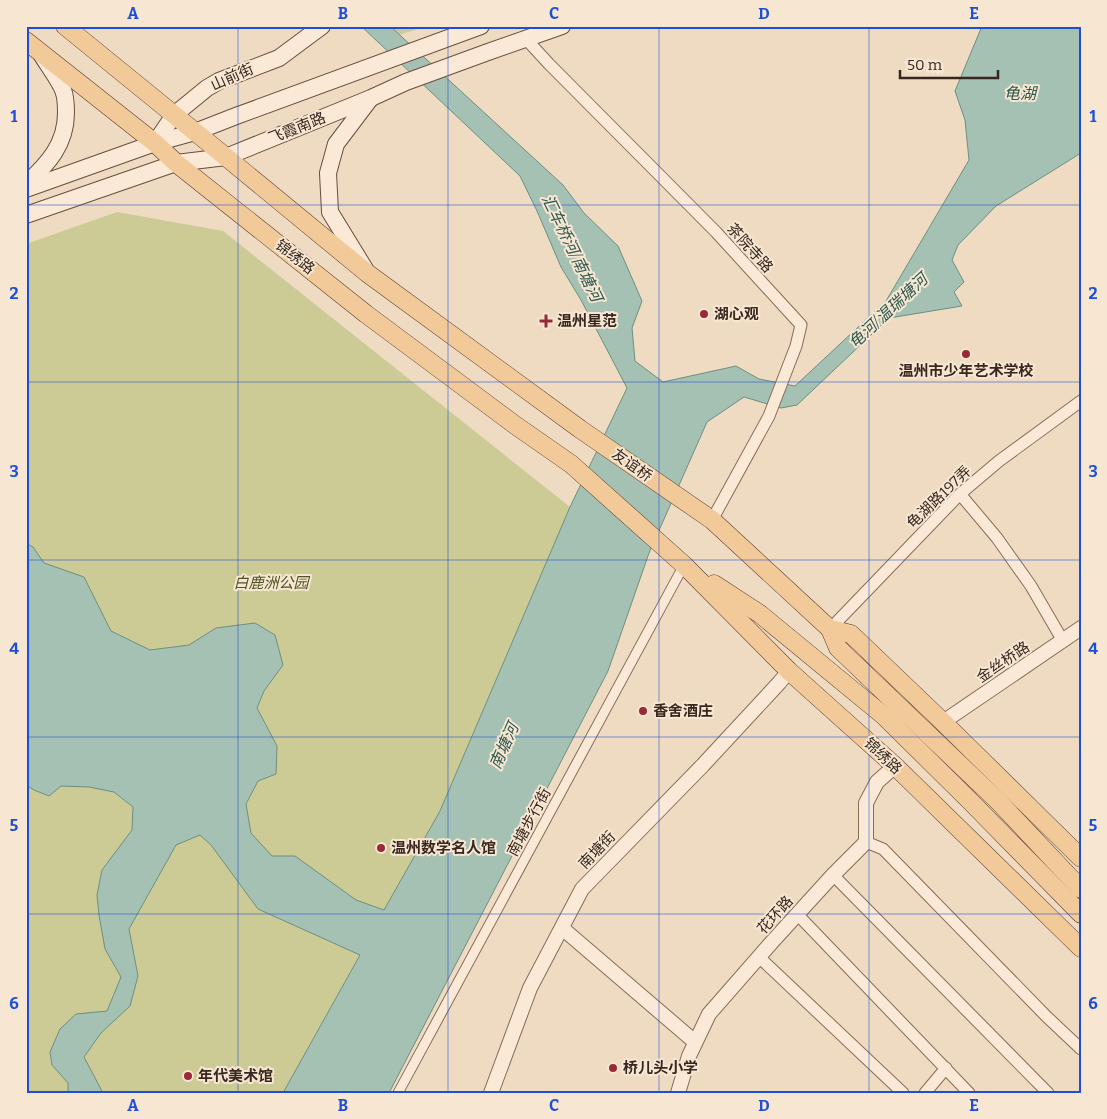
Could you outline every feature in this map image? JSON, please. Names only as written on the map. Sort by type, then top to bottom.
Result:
[{"type":"main road","points":[[65,26],[367,273]]},
{"type":"main road","name":"山前街","points":[[155,143],[174,115],[207,88],[219,81],[279,58],[322,26]]},
{"type":"main road","name":"飞霞南路","points":[[26,215],[176,164],[226,157],[406,82],[562,26]]},
{"type":"main road","points":[[26,189],[155,143],[195,132],[479,27]]},
{"type":"main road","name":"锦绣路","points":[[26,41],[155,143],[176,164],[366,314],[570,464],[684,565],[789,671],[895,766],[1081,948]]},
{"type":"main road","points":[[26,184],[51,159],[59,146],[66,125],[66,106],[63,90],[40,52]]},
{"type":"main road","points":[[367,273],[330,212],[328,173],[336,144],[371,98]]},
{"type":"main road","name":"友谊桥","points":[[367,273],[580,429],[712,520]]},
{"type":"main road","points":[[712,520],[830,629],[838,648],[998,801],[1081,889]]},
{"type":"main road","name":"锦绣路","points":[[684,565],[760,614],[884,716],[1081,914]]},
{"type":"main road","points":[[830,629],[851,634],[1081,858]]},
{"type":"street","name":"茶院寺路","points":[[526,39],[716,232],[801,325],[796,346],[769,416],[712,520]]},
{"type":"street","name":"龟湖路197弄","points":[[830,629],[960,494],[999,461],[1079,407]]},
{"type":"street","points":[[960,494],[997,538],[1031,586],[1063,641]]},
{"type":"street","name":"南塘步行街","points":[[398,1093],[684,565]]},
{"type":"street","name":"金丝桥路","points":[[943,722],[1081,628]]},
{"type":"street","name":"南塘街","points":[[491,1093],[530,988],[582,889],[703,765],[789,671]]},
{"type":"street","points":[[895,766],[877,782],[866,803],[866,842],[883,849],[1047,1017],[1081,1049]]},
{"type":"street","name":"花环路","points":[[678,1093],[689,1056],[710,1014],[797,914],[866,842]]},
{"type":"street","points":[[834,875],[1048,1093]]},
{"type":"street","points":[[797,914],[969,1093]]},
{"type":"street","points":[[562,928],[696,1042]]},
{"type":"street","points":[[759,957],[903,1093]]},
{"type":"street","points":[[925,1093],[946,1068]]},
{"type":"green space","points":[[390,26],[427,26],[399,35]]},
{"type":"green space","name":"白鹿洲公园","points":[[117,212],[223,231],[570,507],[440,811],[283,1093],[26,1093],[26,244]]},
{"type":"water","points":[[361,26],[390,26],[563,185],[584,213],[618,246],[642,301],[632,328],[635,361],[663,382],[736,366],[759,379],[795,386],[886,301],[969,160],[965,120],[955,91],[982,26],[1081,26],[1081,153],[996,206],[958,245],[952,260],[964,282],[954,292],[962,306],[889,318],[797,405],[781,408],[744,397],[707,422],[649,553],[608,671],[389,1093],[283,1093],[360,955],[258,909],[211,845],[200,835],[176,845],[129,929],[138,976],[130,1006],[101,1033],[84,1057],[103,1093],[68,1093],[68,1083],[52,1065],[50,1052],[60,1029],[76,1014],[107,1011],[121,977],[105,949],[97,895],[102,870],[132,830],[133,807],[114,792],[89,787],[61,786],[49,796],[26,785],[26,543],[33,547],[44,563],[84,577],[111,631],[150,650],[189,645],[216,628],[255,623],[275,635],[283,665],[264,691],[257,708],[277,746],[276,774],[258,781],[246,804],[251,833],[272,856],[295,856],[356,900],[384,910],[440,811],[570,507],[627,388],[581,300],[561,267],[520,176]]},
{"type":"place","name":"湖心观","points":[[704,314]]},
{"type":"place","name":"温州星范","points":[[546,321]]},
{"type":"place","name":"温州市少年艺术学校","points":[[966,354]]},
{"type":"place","name":"香舍酒庄","points":[[643,711]]},
{"type":"place","name":"温州数学名人馆","points":[[381,848]]},
{"type":"place","name":"桥儿头小学","points":[[613,1068]]},
{"type":"place","name":"年代美术馆","points":[[188,1076]]},
{"type":"water label","name":"龟湖","points":[[1020,93]]},
{"type":"water label","name":"汇车桥河/南塘河","points":[[572,248]]},
{"type":"water label","name":"龟河/温瑞塘河","points":[[888,311]]},
{"type":"water label","name":"南塘河","points":[[504,746]]}]
